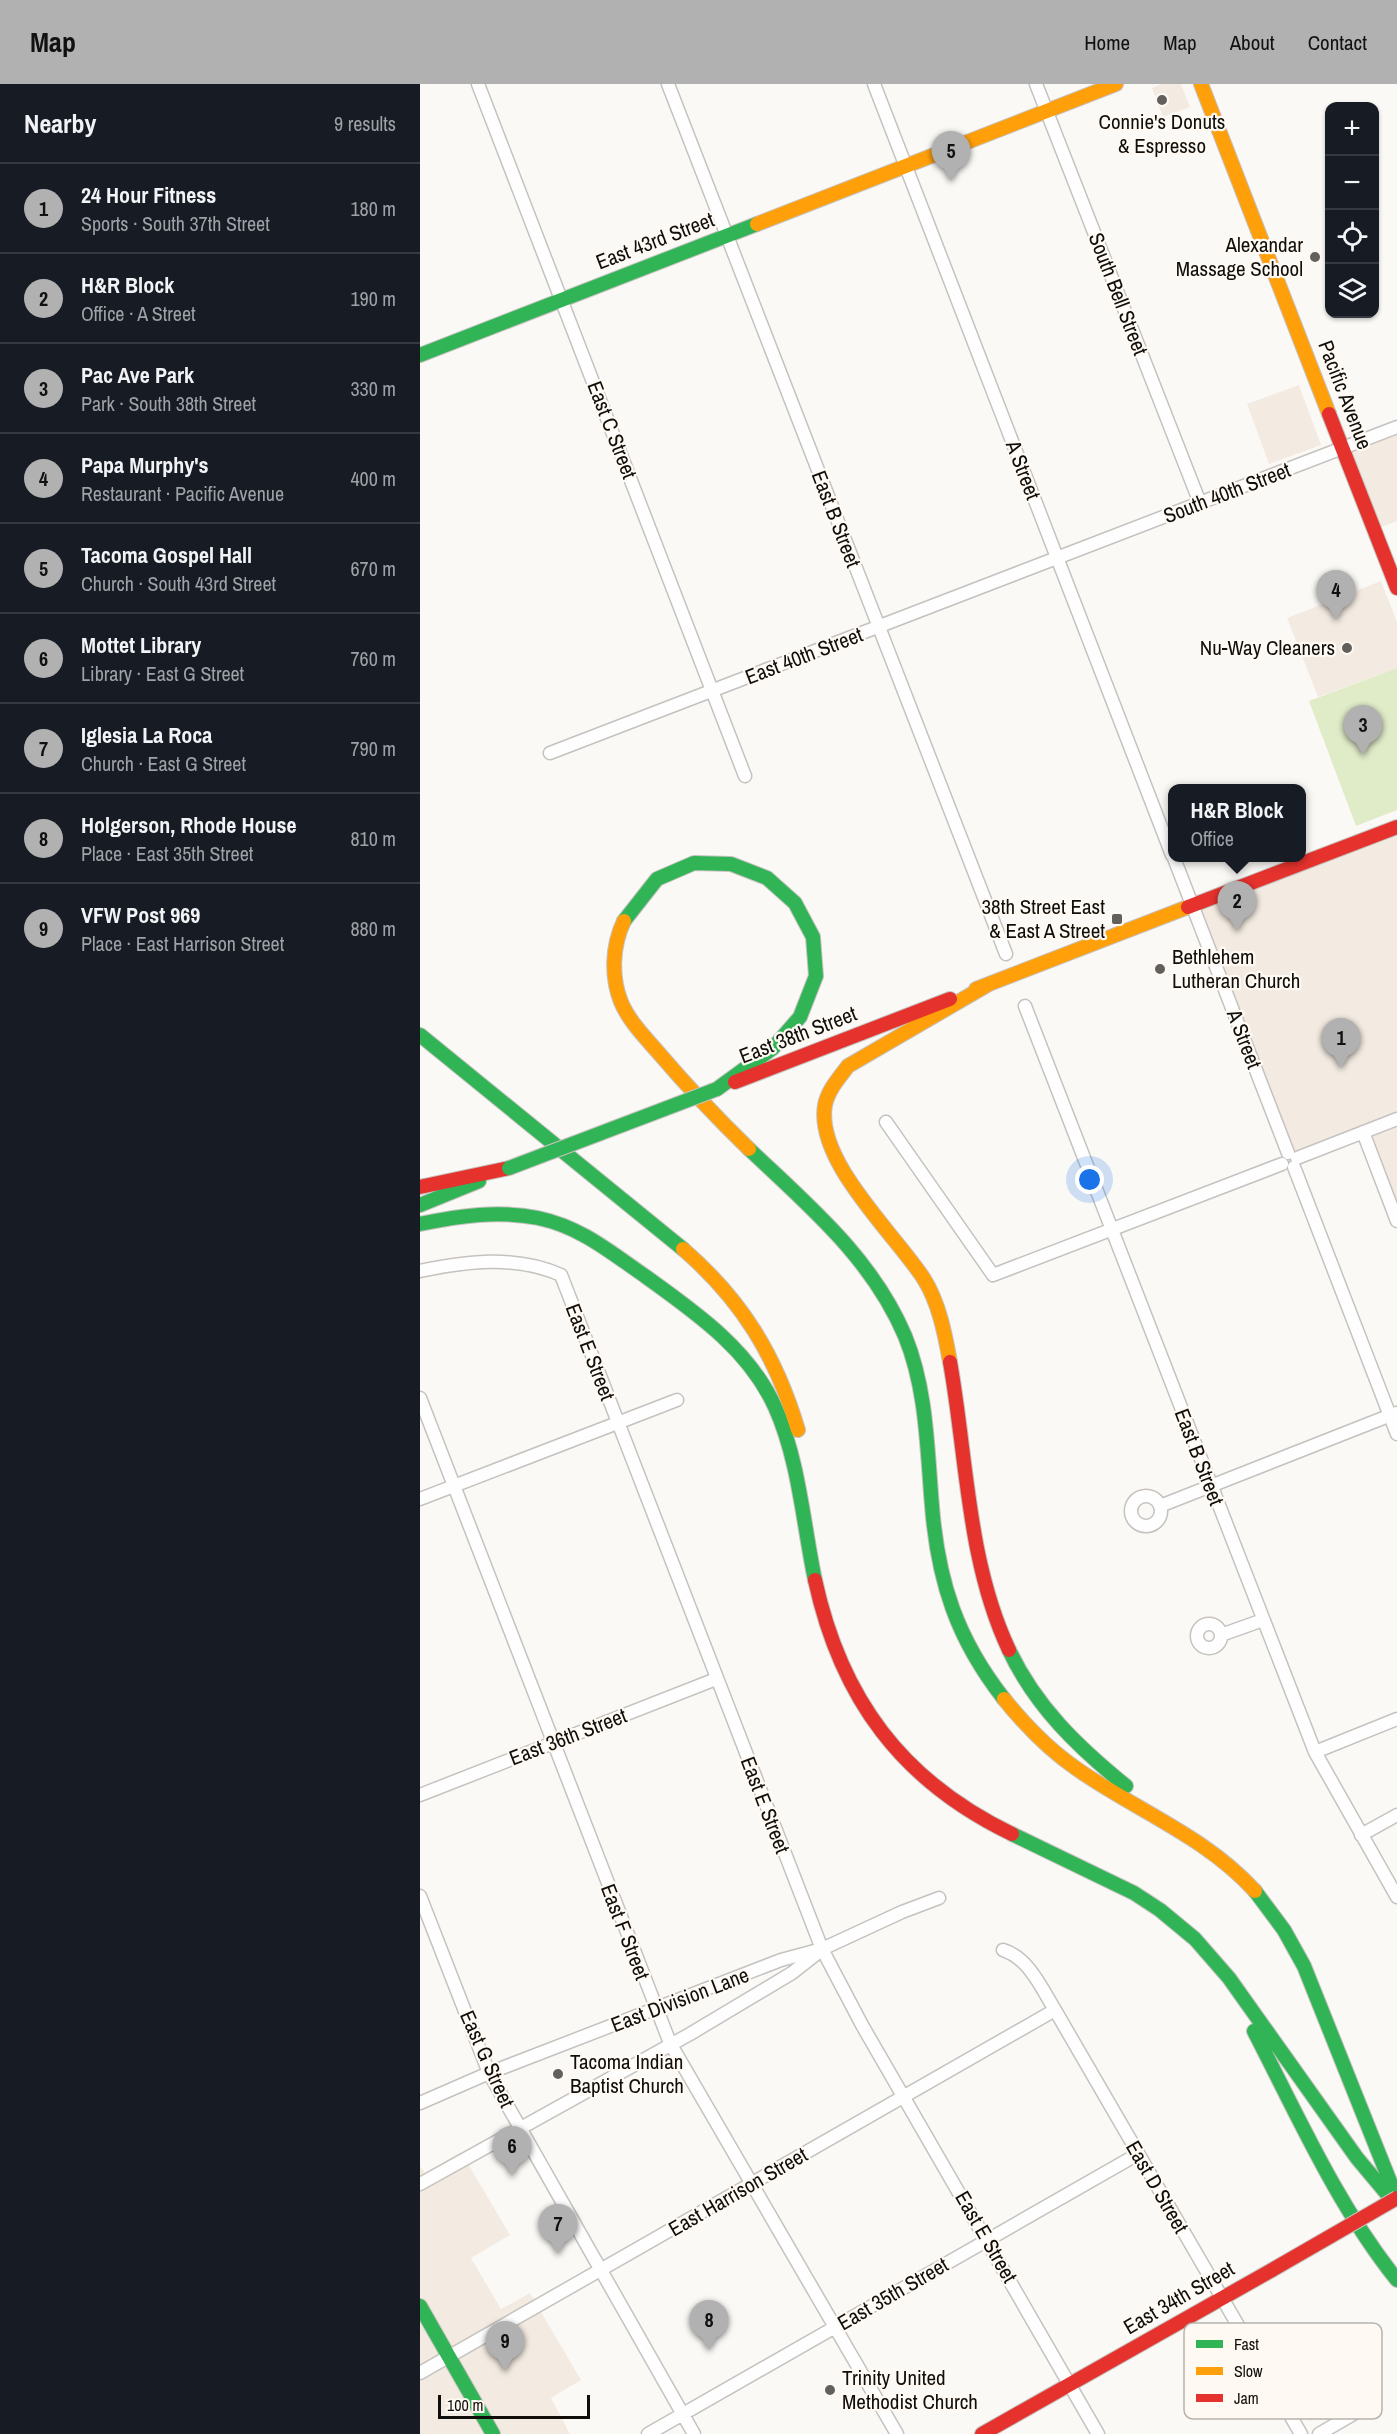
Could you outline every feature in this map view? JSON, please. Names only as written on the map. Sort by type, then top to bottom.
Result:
[{"type":"main road","name":"East 43rd Street","points":[[422,354],[1116,84]]},
{"type":"main road","name":"Pacific Avenue","points":[[1201,84],[1397,588]]},
{"type":"main road","name":"East 38th Street","points":[[1306,862],[1397,827]]},
{"type":"main road","points":[[717,1089],[760,1059],[794,1027],[806,1008],[814,986],[815,958],[812,936],[796,903],[775,882],[738,864],[711,862],[689,865],[664,876],[638,899],[628,912],[618,937],[614,961],[615,981],[626,1011],[674,1072],[854,1250],[893,1307],[910,1348],[921,1391],[932,1522],[947,1597],[960,1630],[996,1690],[1034,1732],[1071,1765],[1216,1854],[1241,1875],[1270,1909],[1303,1965],[1341,2055],[1397,2200]]},
{"type":"main road","name":"East 38th Street","points":[[420,1205],[509,1168],[1305,862]]},
{"type":"main road","points":[[989,984],[848,1066],[835,1081],[826,1104],[825,1135],[834,1159],[925,1281],[934,1299],[950,1356],[974,1528],[987,1589],[1016,1665],[1038,1701],[1070,1737],[1097,1762],[1190,1837]]},
{"type":"main road","points":[[420,1035],[671,1236],[711,1273],[746,1312],[763,1340],[797,1424],[804,1456],[819,1600]]},
{"type":"main road","points":[[420,1187],[509,1168]]},
{"type":"main road","points":[[420,1224],[460,1216],[506,1213],[540,1216],[562,1223],[608,1247],[724,1337],[762,1383],[788,1439],[819,1600],[829,1639],[852,1692],[880,1731],[912,1766],[972,1813],[1117,1881],[1149,1902],[1190,1934],[1219,1964],[1360,2162],[1397,2200]]},
{"type":"main road","points":[[1219,1964],[1346,2208],[1367,2242],[1397,2280]]},
{"type":"main road","points":[[1341,2055],[1397,2169]]},
{"type":"main road","points":[[1383,2142],[1397,2162]]},
{"type":"main road","name":"East 34th Street","points":[[982,2434],[1397,2200]]},
{"type":"main road","points":[[420,2306],[493,2434]]},
{"type":"street","name":"East C Street","points":[[478,84],[714,690],[745,776]]},
{"type":"street","name":"East B Street","points":[[668,84],[1006,954]]},
{"type":"street","name":"A Street","points":[[874,84],[1168,843]]},
{"type":"street","name":"South Bell Street","points":[[1036,84],[1200,503]]},
{"type":"street","name":"South 40th Street","points":[[1057,559],[1397,427]]},
{"type":"street","name":"East 40th Street","points":[[550,753],[1057,559]]},
{"type":"street","name":"A Street","points":[[1175,862],[1290,1160],[1393,1414],[1397,1434]]},
{"type":"street","name":"East B Street","points":[[1025,1006],[1315,1752],[1397,1896]]},
{"type":"street","points":[[886,1122],[993,1275],[1397,1119]]},
{"type":"street","points":[[1363,1132],[1397,1221]]},
{"type":"street","name":"East E Street","points":[[420,1271],[452,1264],[508,1262],[542,1266],[561,1275],[822,1949],[1098,2434]]},
{"type":"street","name":"East F Street","points":[[420,1398],[552,1744],[670,2043],[897,2434]]},
{"type":"street","points":[[420,1499],[677,1400]]},
{"type":"street","points":[[1160,1506],[1393,1414]]},
{"type":"street","points":[[1221,1635],[1263,1620]]},
{"type":"street","name":"East 36th Street","points":[[420,1795],[716,1679]]},
{"type":"street","points":[[1315,1752],[1397,1719]]},
{"type":"street","points":[[1361,1835],[1397,1815]]},
{"type":"street","name":"East G Street","points":[[420,1896],[489,2073],[694,2434]]},
{"type":"street","name":"East Division Lane","points":[[420,2103],[489,2073],[781,1960],[822,1949],[902,1912],[939,1898]]},
{"type":"street","points":[[420,2184],[763,1990],[822,1949]]},
{"type":"street","name":"East D Street","points":[[1003,1950],[1014,1954],[1024,1962],[1055,2010],[1237,2323]]},
{"type":"street","name":"East Harrison Street","points":[[420,2373],[1055,2010]]},
{"type":"street","name":"East 35th Street","points":[[648,2434],[1138,2154]]},
{"type":"street","name":"East D Street","points":[[1292,2419],[1301,2434]]},
{"type":"street","points":[[1319,2434],[1345,2419]]},
{"type":"shaded area","points":[[1162,84],[1181,84],[1190,107],[1163,117],[1152,88]]},
{"type":"shaded area","points":[[1299,385],[1321,445],[1269,464],[1247,404]]},
{"type":"shaded area","points":[[1397,427],[1397,521],[1374,530],[1342,448]]},
{"type":"shaded area","points":[[1381,581],[1397,622],[1397,668],[1318,697],[1287,618]]},
{"type":"shaded area","points":[[1397,827],[1397,1221],[1363,1132],[1291,1160],[1192,905]]},
{"type":"shaded area","points":[[461,2152],[510,2235],[471,2258],[501,2309],[530,2293],[581,2380],[551,2398],[570,2434],[420,2434],[420,2166],[425,2173]]},
{"type":"green space","points":[[1397,668],[1397,810],[1356,826],[1309,701]]},
{"type":"traffic: fast","points":[[420,355],[757,224]]},
{"type":"traffic: fast","points":[[624,921],[657,879],[694,863],[731,864],[767,878],[795,903],[813,937],[816,976],[800,1017],[773,1048],[717,1089]]},
{"type":"traffic: fast","points":[[420,1035],[683,1249]]},
{"type":"traffic: fast","points":[[509,1168],[717,1089]]},
{"type":"traffic: fast","points":[[749,1149],[816,1213],[857,1258],[875,1282],[905,1336],[922,1398],[935,1534],[945,1585],[962,1632],[988,1677],[1004,1699]]},
{"type":"traffic: fast","points":[[420,1205],[479,1181]]},
{"type":"traffic: fast","points":[[420,1224],[464,1216],[508,1214],[538,1218],[568,1227],[607,1249],[719,1333],[751,1367],[764,1386],[783,1427],[795,1470],[815,1580]]},
{"type":"traffic: fast","points":[[1009,1650],[1045,1708],[1075,1741],[1126,1786]]},
{"type":"traffic: fast","points":[[1012,1834],[1134,1893],[1160,1910],[1195,1939],[1229,1978],[1357,2158],[1388,2195]]},
{"type":"traffic: fast","points":[[1255,1891],[1284,1930],[1304,1966],[1397,2199]]},
{"type":"traffic: fast","points":[[1254,2031],[1337,2191],[1375,2251],[1397,2280]]},
{"type":"traffic: fast","points":[[420,2306],[493,2434]]},
{"type":"traffic: slow","points":[[757,224],[1116,84]]},
{"type":"traffic: slow","points":[[1201,84],[1329,414]]},
{"type":"traffic: slow","points":[[976,989],[1188,907]]},
{"type":"traffic: slow","points":[[624,921],[617,941],[614,962],[618,992],[624,1009],[637,1028],[679,1076],[749,1149]]},
{"type":"traffic: slow","points":[[950,1362],[934,1298],[924,1279],[844,1173],[832,1149],[825,1127],[825,1105],[831,1089],[848,1066],[989,984]]},
{"type":"traffic: slow","points":[[683,1249],[723,1288],[754,1331],[779,1378],[798,1430]]},
{"type":"traffic: slow","points":[[1004,1699],[1038,1737],[1067,1762],[1193,1839],[1215,1855],[1255,1891]]},
{"type":"traffic: jam","points":[[1329,414],[1397,588]]},
{"type":"traffic: jam","points":[[1306,862],[1397,827]]},
{"type":"traffic: jam","points":[[1188,907],[1306,862]]},
{"type":"traffic: jam","points":[[735,1082],[950,999]]},
{"type":"traffic: jam","points":[[420,1187],[509,1168]]},
{"type":"traffic: jam","points":[[950,1362],[976,1545],[984,1581],[1009,1650]]},
{"type":"traffic: jam","points":[[815,1580],[826,1623],[841,1662],[860,1699],[882,1732],[908,1762],[938,1789],[973,1813],[1012,1834]]},
{"type":"traffic: jam","points":[[1272,2270],[1397,2198]]},
{"type":"traffic: jam","points":[[982,2434],[1272,2270]]},
{"type":"place","name":"Connie's Donuts & Espresso","points":[[1162,100]]},
{"type":"place","name":"Tacoma Gospel Hall","points":[[951,181]]},
{"type":"place","name":"Alexandar Massage School","points":[[1315,257]]},
{"type":"place","name":"Papa Murphy's","points":[[1336,620]]},
{"type":"place","name":"Nu-Way Cleaners","points":[[1347,648]]},
{"type":"place","name":"Pac Ave Park","points":[[1363,755]]},
{"type":"place","name":"38th Street East & East A Street","points":[[1117,919]]},
{"type":"place","name":"H&R Block","points":[[1237,931]]},
{"type":"place","name":"Bethlehem Lutheran Church","points":[[1160,969]]},
{"type":"place","name":"24 Hour Fitness","points":[[1341,1068]]},
{"type":"place","name":"Tacoma Indian Baptist Church","points":[[558,2074]]},
{"type":"place","name":"Mottet Library","points":[[512,2176]]},
{"type":"place","name":"Iglesia La Roca","points":[[558,2254]]},
{"type":"place","name":"Holgerson, Rhode House","points":[[709,2350]]},
{"type":"place","name":"VFW Post 969","points":[[505,2371]]},
{"type":"place","name":"Trinity United Methodist Church","points":[[830,2390]]}]
